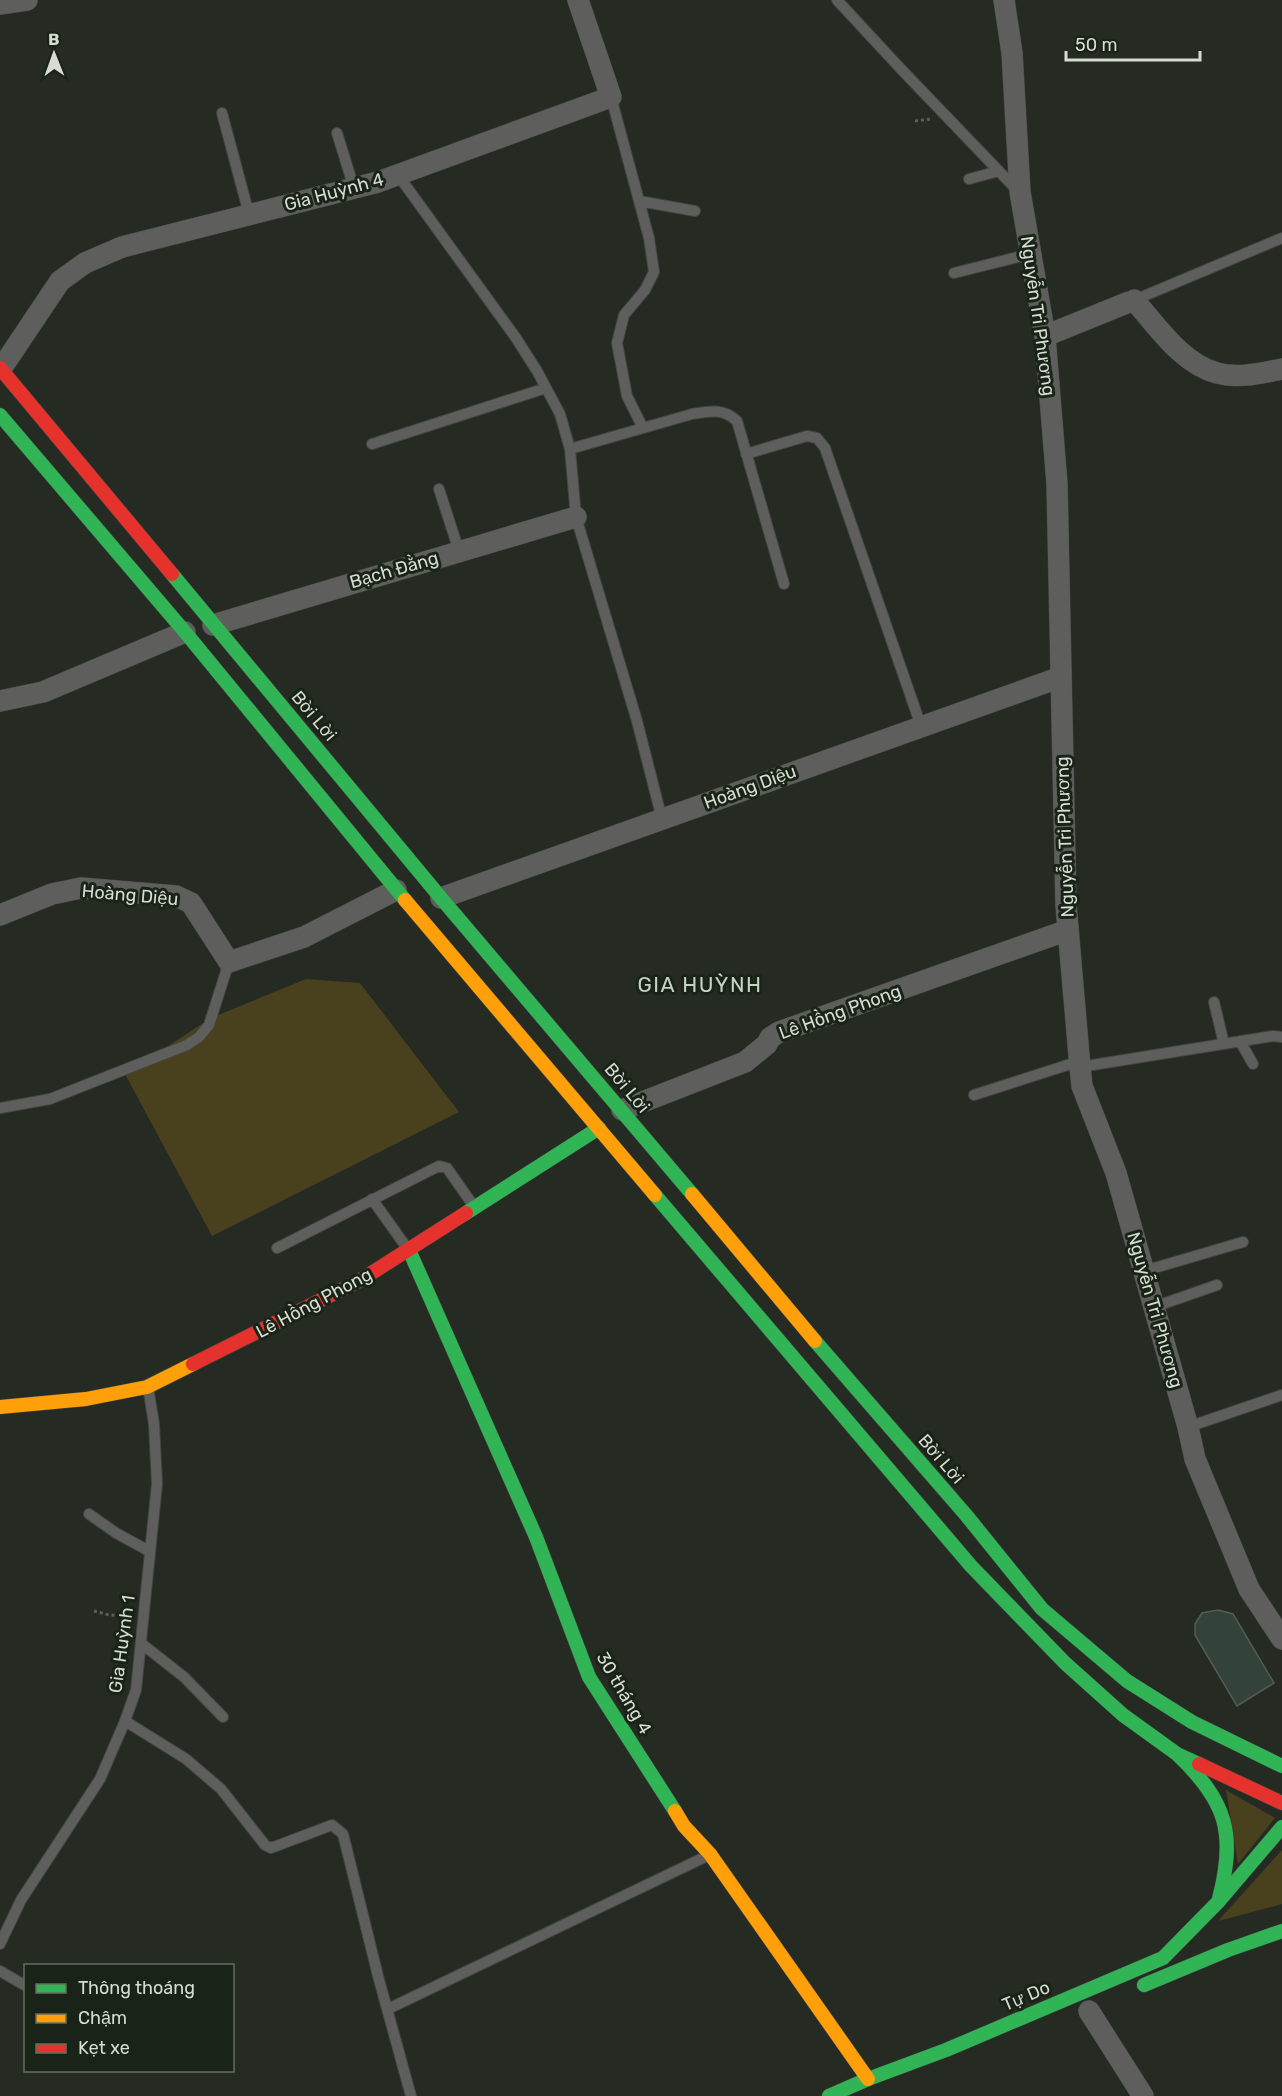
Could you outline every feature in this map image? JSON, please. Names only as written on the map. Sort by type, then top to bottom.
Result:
[{"type":"main road","name":"Bời Lời","points":[[1,369],[441,898],[795,1318],[966,1515],[1042,1609],[1127,1681],[1192,1722],[1282,1766]]},
{"type":"main road","points":[[0,415],[185,632],[396,890],[971,1566],[1065,1663],[1123,1715],[1177,1754],[1198,1773],[1213,1793],[1223,1815],[1227,1863],[1219,1901]]},
{"type":"main road","name":"Lê Hồng Phong","points":[[0,1407],[86,1399],[147,1387],[359,1281],[475,1208],[622,1110]]},
{"type":"main road","name":"30 tháng 4","points":[[409,1250],[536,1537],[589,1677],[684,1826],[710,1854],[870,2083]]},
{"type":"main road","points":[[1177,1754],[1282,1803]]},
{"type":"main road","name":"Tự Do","points":[[829,2096],[870,2083],[946,2049],[1087,2006],[1163,1958],[1219,1901],[1282,1827]]},
{"type":"main road","points":[[1129,1992],[1280,1930]]},
{"type":"street","points":[[0,4],[27,0]]},
{"type":"street","points":[[578,0],[611,97]]},
{"type":"street","name":"Nguyễn Tri Phương","points":[[1004,0],[1012,53],[1020,192],[1045,336],[1057,484],[1066,905],[1082,1086],[1116,1173],[1195,1459],[1249,1589],[1282,1638]]},
{"type":"street","name":"Gia Huỳnh 4","points":[[1,369],[60,281],[85,262],[122,247],[398,175],[611,97]]},
{"type":"street","points":[[1045,336],[1128,303],[1198,366],[1219,374],[1245,375],[1282,369]]},
{"type":"street","name":"Bạch Đằng","points":[[213,625],[576,517]]},
{"type":"street","points":[[0,701],[44,692],[185,632]]},
{"type":"street","name":"Hoàng Diệu","points":[[441,898],[1061,677]]},
{"type":"street","name":"Hoàng Diệu","points":[[0,915],[52,894],[81,888],[176,896],[190,903],[229,962]]},
{"type":"street","points":[[229,962],[304,937],[396,890]]},
{"type":"street","name":"Lê Hồng Phong","points":[[622,1110],[746,1062],[779,1032],[1068,930]]},
{"type":"street","points":[[1087,2006],[1143,2096]]},
{"type":"lane","points":[[837,0],[1020,192]]},
{"type":"lane","points":[[611,97],[649,238],[654,272],[645,290],[624,315],[617,343],[627,396],[643,428]]},
{"type":"lane","points":[[222,113],[249,214]]},
{"type":"lane","points":[[337,133],[354,188]]},
{"type":"lane","points":[[969,179],[999,171]]},
{"type":"lane","points":[[398,175],[516,338],[560,414],[570,449],[576,517],[637,721],[662,819]]},
{"type":"lane","points":[[639,201],[695,211]]},
{"type":"lane","points":[[1128,303],[1282,238]]},
{"type":"lane","points":[[954,273],[1030,254]]},
{"type":"lane","points":[[372,444],[546,388]]},
{"type":"lane","points":[[570,449],[692,414],[712,411],[729,414],[737,422],[784,584]]},
{"type":"lane","points":[[746,454],[807,436],[817,438],[825,448],[921,726]]},
{"type":"lane","points":[[439,489],[459,551]]},
{"type":"lane","points":[[0,1108],[50,1099],[187,1045],[199,1037],[209,1025],[229,962]]},
{"type":"lane","points":[[1214,1002],[1224,1044]]},
{"type":"lane","points":[[974,1095],[1080,1064],[1273,1036],[1282,1037]]},
{"type":"lane","points":[[1240,1041],[1252,1064]]},
{"type":"lane","points":[[277,1248],[439,1166],[447,1168],[475,1208]]},
{"type":"lane","points":[[372,1199],[409,1250]]},
{"type":"lane","points":[[1144,1271],[1243,1242]]},
{"type":"lane","points":[[1154,1307],[1217,1285]]},
{"type":"lane","name":"Gia Huỳnh 1","points":[[0,1944],[21,1900],[100,1779],[125,1721],[135,1690],[142,1644],[157,1484],[154,1424],[147,1387]]},
{"type":"lane","points":[[1188,1427],[1282,1395]]},
{"type":"lane","points":[[89,1514],[149,1551]]},
{"type":"lane","points":[[142,1644],[184,1677],[223,1717]]},
{"type":"lane","points":[[125,1721],[186,1759],[221,1789],[266,1845],[271,1848],[332,1825],[343,1834],[411,2096]]},
{"type":"lane","points":[[388,2009],[710,1854]]},
{"type":"lane","points":[[0,1971],[24,1985]]},
{"type":"path","points":[[94,1611],[109,1615],[144,1616]]},
{"type":"shaded area","points":[[306,979],[360,983],[459,1112],[212,1236],[125,1074],[211,1018]]},
{"type":"shaded area","points":[[1226,1790],[1275,1818],[1238,1864]]},
{"type":"shaded area","points":[[1282,1850],[1282,1904],[1218,1921]]},
{"type":"building","points":[[1218,1610],[1233,1614],[1274,1683],[1237,1706],[1195,1635],[1195,1624],[1202,1613]]},
{"type":"traffic: fast","points":[[0,415],[185,632],[405,900]]},
{"type":"traffic: fast","points":[[172,574],[441,898],[692,1194]]},
{"type":"traffic: fast","points":[[466,1213],[599,1128]]},
{"type":"traffic: fast","points":[[655,1195],[971,1566],[1065,1663],[1123,1715],[1177,1754],[1199,1764]]},
{"type":"traffic: fast","points":[[409,1250],[536,1537],[589,1677],[675,1811]]},
{"type":"traffic: fast","points":[[815,1341],[966,1515],[1042,1609],[1127,1681],[1192,1722],[1282,1766]]},
{"type":"traffic: fast","points":[[1178,1755],[1207,1788],[1223,1820],[1227,1856],[1219,1899]]},
{"type":"traffic: fast","points":[[829,2096],[946,2050],[1163,1958],[1219,1901],[1282,1827]]},
{"type":"traffic: fast","points":[[1144,1985],[1228,1950],[1282,1931]]},
{"type":"traffic: slow","points":[[405,900],[655,1195]]},
{"type":"traffic: slow","points":[[692,1194],[815,1341]]},
{"type":"traffic: slow","points":[[0,1407],[86,1399],[147,1387],[193,1364]]},
{"type":"traffic: slow","points":[[675,1811],[684,1826],[710,1854],[868,2079]]},
{"type":"traffic: jam","points":[[0,368],[172,574]]},
{"type":"traffic: jam","points":[[193,1364],[359,1281],[466,1213]]},
{"type":"traffic: jam","points":[[1199,1764],[1282,1803]]},
{"type":"district","name":"GIA HUỲNH","points":[[700,984]]}]
